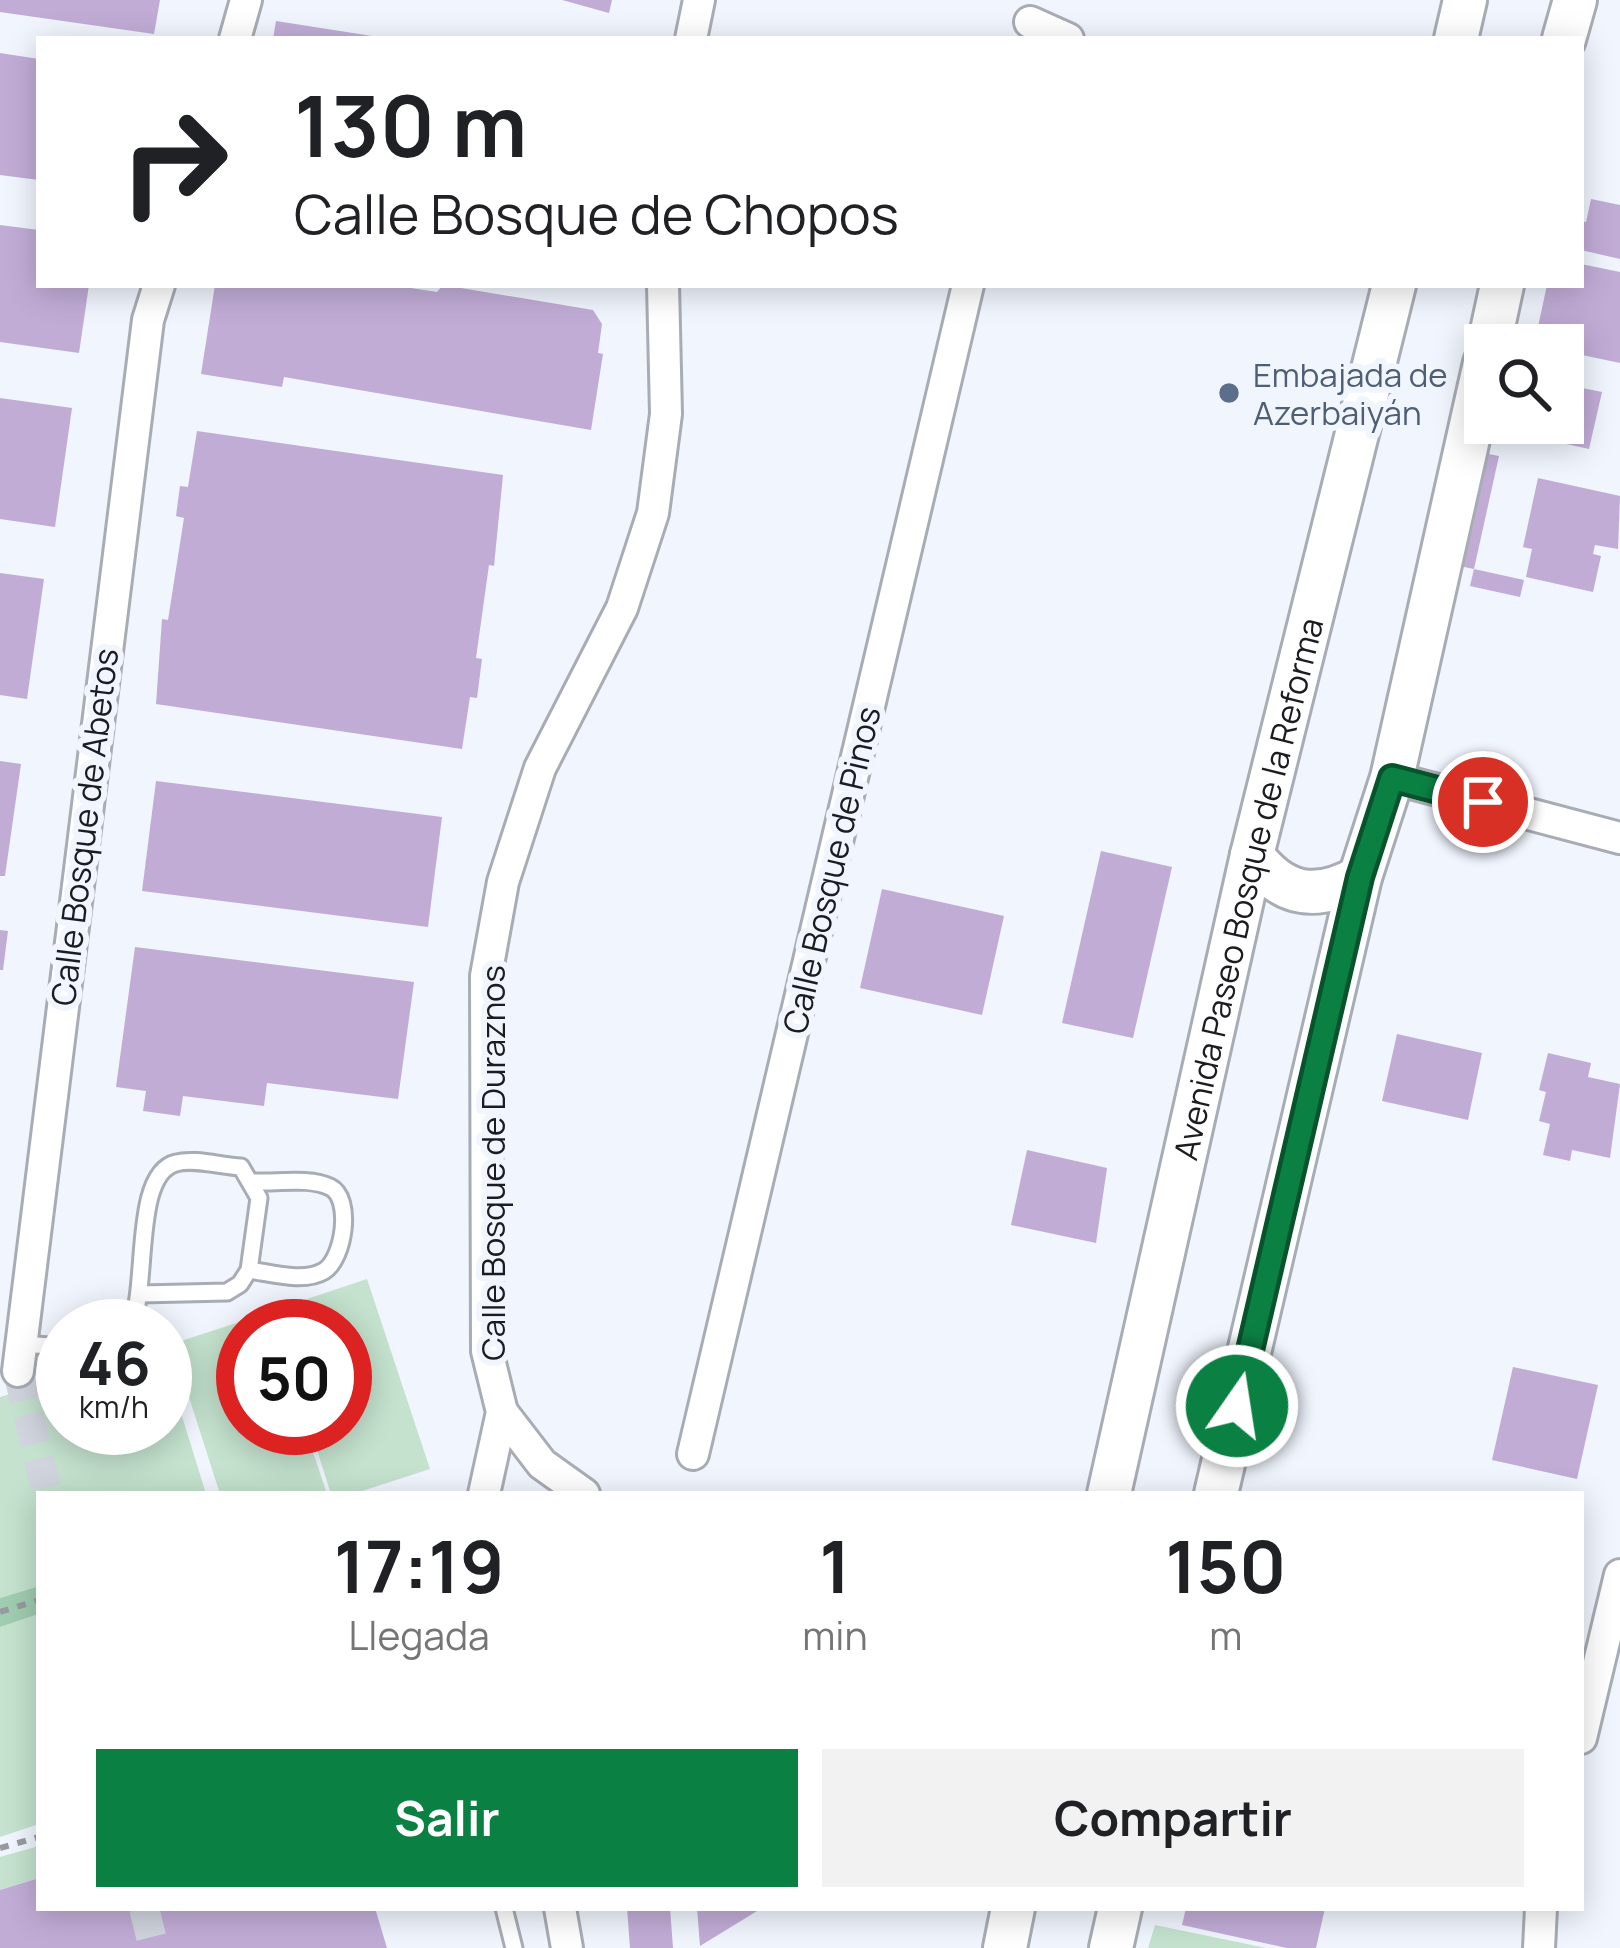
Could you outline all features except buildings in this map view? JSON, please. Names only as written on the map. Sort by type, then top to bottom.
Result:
[{"type":"main road","points":[[1457,36],[1465,0]]},
{"type":"main road","points":[[1565,36],[1574,0]]},
{"type":"main road","name":"Avenida Paseo Bosque de la Reforma","points":[[1110,1491],[1252,855],[1393,288]]},
{"type":"main road","points":[[1494,324],[1501,288]]},
{"type":"main road","points":[[1217,1491],[1360,877],[1392,778],[1467,444]]},
{"type":"main road","points":[[1252,855],[1268,877],[1291,891],[1318,894],[1360,877]]},
{"type":"main road","points":[[1005,1948],[1012,1911]]},
{"type":"main road","points":[[1111,1948],[1119,1911]]},
{"type":"street","points":[[236,36],[247,0]]},
{"type":"street","points":[[692,36],[699,0]]},
{"type":"street","points":[[1030,20],[1063,36]]},
{"type":"street","name":"Calle Bosque de Abetos","points":[[20,1358],[142,366],[158,288]]},
{"type":"street","name":"Calle Bosque de Duraznos","points":[[485,1491],[502,1412],[487,1351],[486,976],[503,882],[540,768],[622,608],[652,513],[667,414],[663,288]]},
{"type":"street","name":"Calle Bosque de Pinos","points":[[693,1454],[967,288]]},
{"type":"street","points":[[1392,778],[1620,838]]},
{"type":"street","points":[[502,1412],[542,1464],[580,1491]]},
{"type":"street","points":[[1584,1725],[1620,1575]]},
{"type":"street","points":[[561,1911],[567,1948]]},
{"type":"street","points":[[1539,1948],[1541,1911]]},
{"type":"lane","points":[[139,1299],[149,1189],[160,1171],[178,1162],[241,1167],[254,1182],[259,1198],[249,1270],[227,1292],[141,1294]]},
{"type":"lane","points":[[249,1270],[310,1277],[327,1270],[338,1259],[343,1201],[336,1189],[322,1184],[254,1182]]},
{"type":"lane","points":[[20,1358],[36,1354]]},
{"type":"lane","points":[[505,1911],[514,1948]]},
{"type":"path","points":[[0,1612],[36,1601]]},
{"type":"path","points":[[0,1848],[36,1838]]},
{"type":"green space","points":[[367,1279],[430,1469],[362,1491],[330,1491],[319,1455],[372,1455],[372,1299],[307,1299]]},
{"type":"green space","points":[[216,1330],[216,1455],[314,1455],[326,1491],[219,1491],[192,1406],[192,1337]]},
{"type":"green space","points":[[36,1386],[36,1455],[192,1455],[192,1449],[205,1491],[36,1491],[36,1587],[0,1598],[0,1397]]},
{"type":"green space","points":[[36,1587],[36,1615],[0,1627],[0,1598]]},
{"type":"green space","points":[[36,1615],[36,1825],[0,1837],[0,1627]]},
{"type":"green space","points":[[36,1847],[36,1879],[0,1890],[0,1857]]},
{"type":"green space","points":[[1155,1925],[1266,1948],[1148,1948]]},
{"type":"tunnel","points":[[18,1371],[46,1491]]},
{"type":"tunnel","points":[[145,1911],[154,1948]]},
{"type":"place","name":"Embajada de Azerbaiyán","points":[[1229,393]]},
{"type":"route","points":[[1237,1406],[1360,877],[1392,778],[1483,802]]}]
